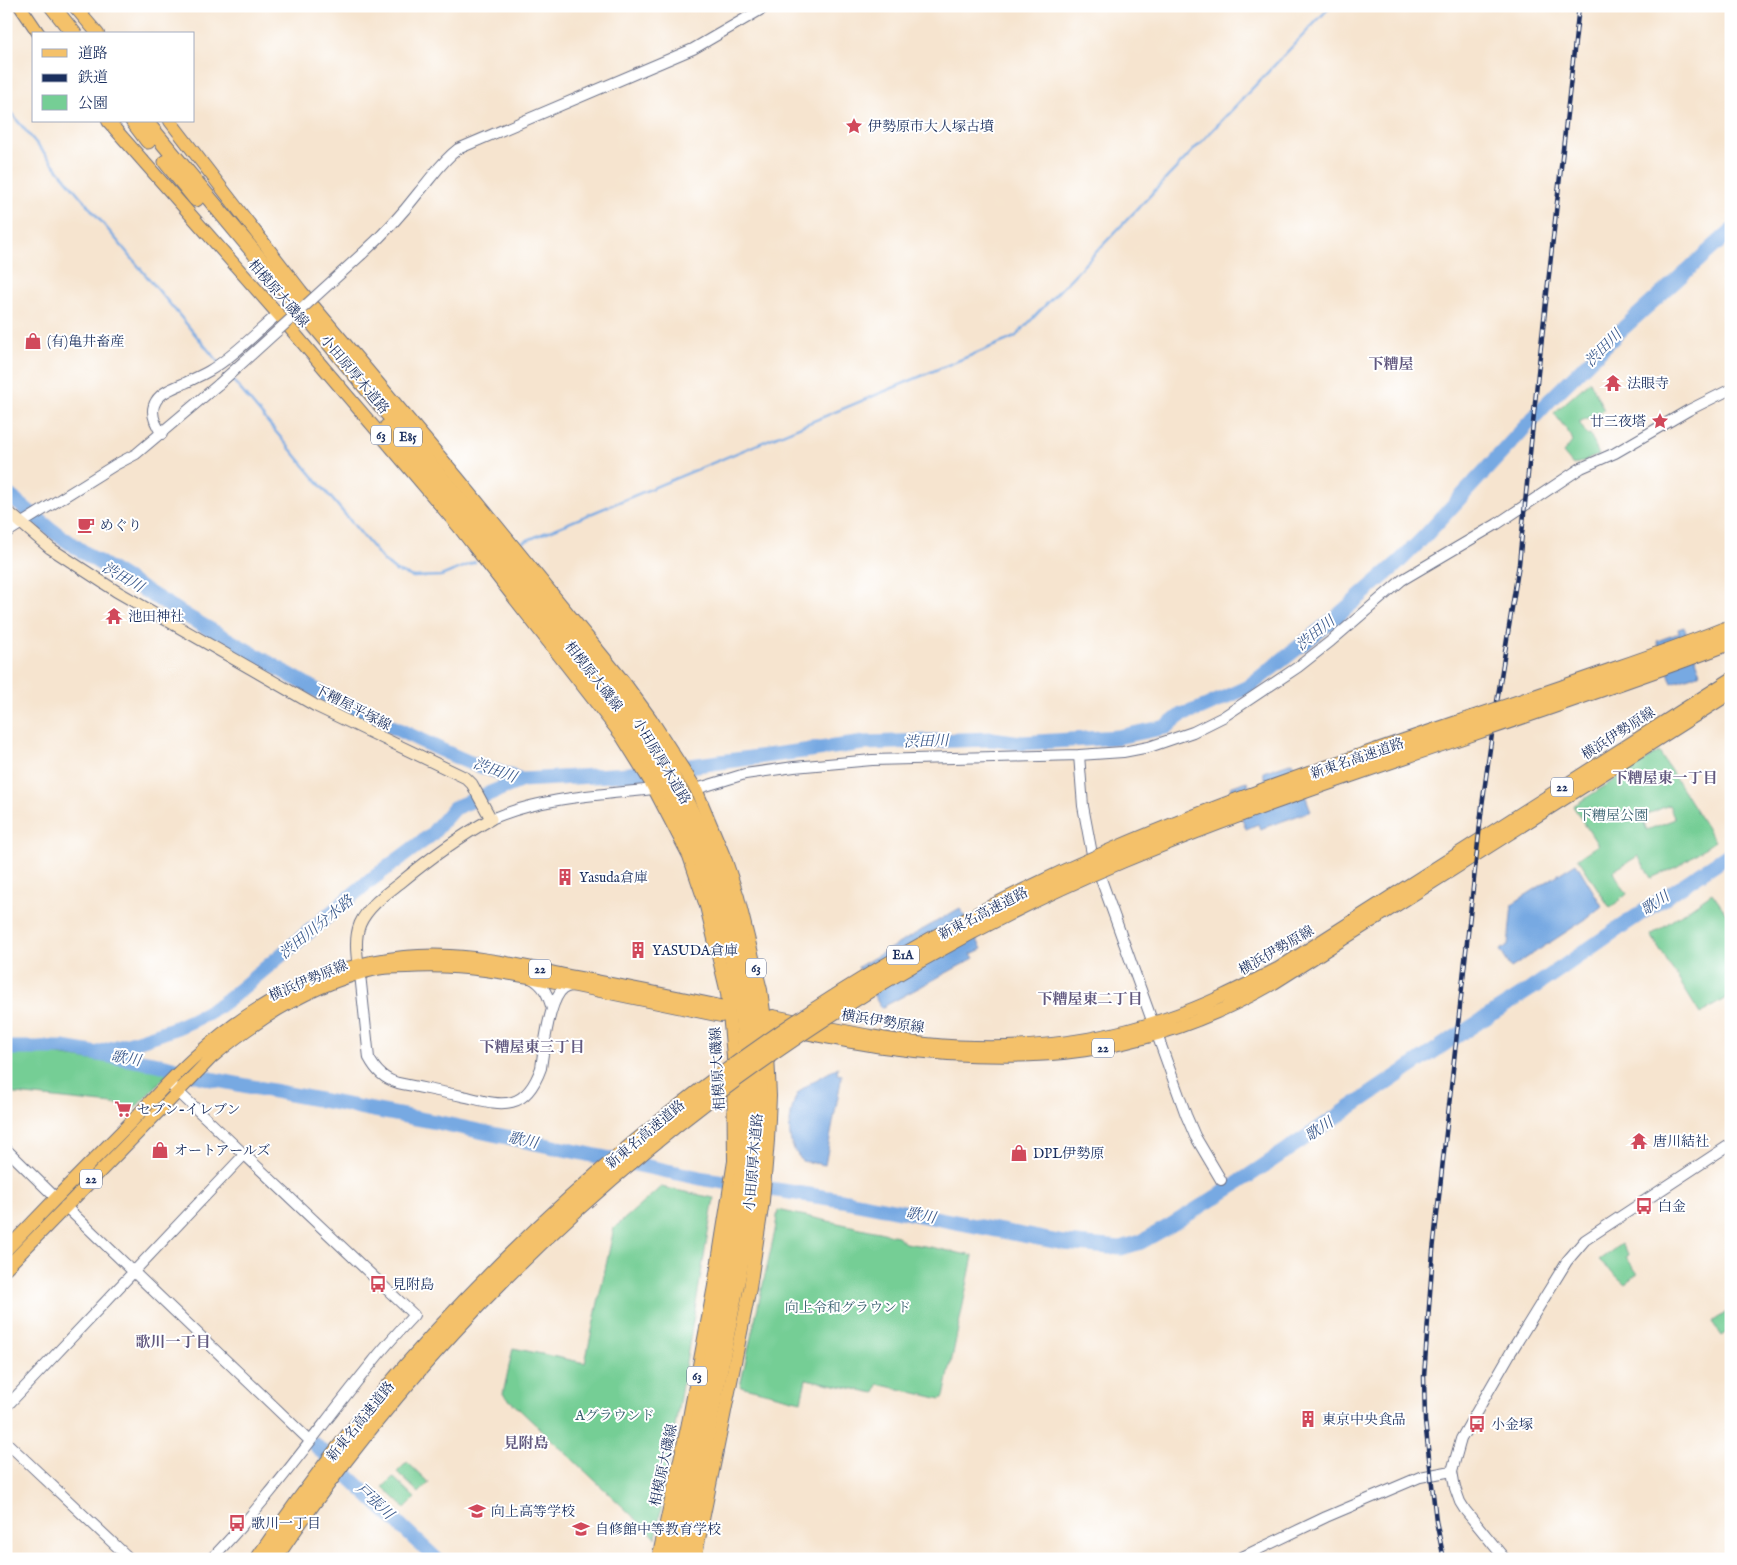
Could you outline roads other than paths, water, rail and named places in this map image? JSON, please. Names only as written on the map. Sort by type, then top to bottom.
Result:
[{"type":"highway","points":[[40,6],[60,32]]},
{"type":"highway","points":[[52,6],[72,32]]},
{"type":"highway","name":"小田原厚木道路","points":[[134,122],[603,691],[656,759]]},
{"type":"highway","name":"小田原厚木道路","points":[[146,122],[613,685],[640,722],[666,782],[698,825],[728,898],[748,974],[755,1018],[758,1057],[758,1110],[737,1281],[683,1559]]},
{"type":"highway","name":"新東名高速道路","points":[[258,1559],[330,1458],[368,1410],[447,1320],[518,1247],[628,1147],[695,1093],[822,1004],[894,960],[964,922],[1037,885],[1115,850],[1284,784],[1624,667],[1731,628]]},
{"type":"highway","name":"新東名高速道路","points":[[274,1559],[335,1474],[390,1404],[461,1322],[526,1257],[645,1150],[704,1103],[830,1014],[969,934],[1042,896],[1120,861],[1287,796],[1731,642]]},
{"type":"highway","name":"小田原厚木道路","points":[[671,1559],[727,1276],[746,1197]]},
{"type":"main road","points":[[20,6],[38,32]]},
{"type":"main road","points":[[74,6],[96,32]]},
{"type":"main road","name":"相模原大磯線","points":[[109,122],[278,314],[458,526],[621,735],[656,759]]},
{"type":"main road","name":"相模原大磯線","points":[[171,122],[301,291],[458,478],[624,682],[666,782],[706,906],[727,993],[733,1056],[750,1165]]},
{"type":"main road","name":"下糟屋平塚線","points":[[6,510],[50,548],[116,591],[316,706],[466,778],[472,784],[490,817]]},
{"type":"main road","name":"横浜伊勢原線","points":[[774,1021],[882,1047],[974,1057],[1067,1054],[1113,1046],[1154,1029],[1279,968],[1731,679]]},
{"type":"main road","name":"横浜伊勢原線","points":[[1154,1029],[1211,1016],[1244,1001],[1731,693]]},
{"type":"main road","name":"相模原大磯線","points":[[666,782],[696,789],[726,861],[738,897],[762,990],[767,1034],[770,1096],[750,1165],[746,1197],[750,1288],[696,1559]]},
{"type":"main road","points":[[359,969],[356,944],[358,929],[372,907],[412,873],[490,817]]},
{"type":"main road","name":"横浜伊勢原線","points":[[6,1268],[61,1202],[173,1085],[196,1055],[241,1019],[268,1002],[302,984],[332,972],[359,969],[424,965],[484,969],[720,1011],[519,965],[476,958],[400,957],[359,969],[271,1012],[245,1030],[211,1058],[187,1082],[173,1085]]},
{"type":"main road","name":"相模原大磯線","points":[[658,1559],[688,1422],[712,1296],[746,1197]]},
{"type":"main road","name":"横浜伊勢原線","points":[[6,1250],[61,1202]]},
{"type":"street","points":[[6,533],[136,454],[162,434],[378,239],[438,168],[458,149],[693,49],[767,6]]},
{"type":"street","points":[[162,434],[154,422],[153,413],[154,404],[159,397],[223,362],[278,314]]},
{"type":"street","points":[[696,789],[745,774],[829,763],[1123,752],[1149,747],[1192,732],[1223,717],[1298,667],[1332,641],[1402,580],[1497,524],[1581,468],[1623,449],[1689,410],[1731,389]]},
{"type":"street","points":[[1079,755],[1083,806],[1092,854],[1186,1115],[1222,1180]]},
{"type":"street","points":[[490,817],[532,804],[666,782]]},
{"type":"street","points":[[359,969],[369,1058],[381,1074],[389,1080],[398,1083],[503,1103],[518,1099],[531,1089],[535,1083],[541,1068],[552,1009],[560,992],[567,986],[574,986]]},
{"type":"street","points":[[525,976],[538,982],[548,994],[552,1009]]},
{"type":"street","points":[[173,1085],[244,1155],[414,1315],[372,1362],[252,1514],[211,1559]]},
{"type":"street","points":[[1504,1559],[1460,1502],[1452,1471],[1461,1439],[1511,1352],[1567,1261],[1586,1240],[1731,1144]]},
{"type":"street","points":[[6,1149],[310,1441]]},
{"type":"street","points":[[6,1407],[244,1155]]},
{"type":"street","points":[[6,1442],[130,1559]]},
{"type":"street","points":[[1238,1559],[1420,1477],[1452,1471]]},
{"type":"water","points":[[1684,627],[1701,673],[1672,683],[1657,641],[1679,633],[1678,629]]},
{"type":"water","points":[[1293,762],[1311,811],[1260,829],[1258,824],[1246,829],[1230,787],[1247,781],[1250,790],[1267,783],[1263,772]]},
{"type":"water","points":[[1576,863],[1602,906],[1586,919],[1511,968],[1500,950],[1508,946],[1512,904]]},
{"type":"water","points":[[960,908],[982,949],[971,954],[974,958],[881,1008],[858,967]]},
{"type":"water","points":[[838,1067],[837,1074],[842,1075],[825,1165],[802,1161],[794,1149],[790,1134],[792,1110],[796,1096],[803,1088]]},
{"type":"waterway","points":[[523,542],[1015,337],[1331,6]]},
{"type":"waterway","points":[[6,107],[219,363]]},
{"type":"waterway","name":"渋田川","points":[[6,493],[53,531],[92,558],[188,617],[325,695],[468,762],[522,780],[629,774],[864,743],[992,739],[1021,743],[1118,737],[1166,727],[1181,715],[1202,708],[1248,687],[1334,619],[1398,563],[1425,536],[1550,400],[1619,332],[1731,231]]},
{"type":"waterway","points":[[230,377],[384,561],[396,571],[413,577],[441,576],[475,562]]},
{"type":"waterway","name":"渋田川分水路","points":[[101,1052],[168,1031],[215,1008],[230,998],[368,882],[431,835],[454,808],[522,780]]},
{"type":"waterway","name":"歌川","points":[[6,1048],[63,1048],[158,1064],[211,1079],[436,1122],[705,1179],[842,1200],[1064,1243],[1121,1248],[1141,1242],[1235,1185],[1446,1043],[1531,989],[1731,853]]},
{"type":"waterway","name":"戸張川","points":[[314,1444],[436,1559]]},
{"type":"railway","points":[[1444,1559],[1436,1521],[1425,1421],[1424,1377],[1433,1251],[1482,806],[1519,564],[1538,373],[1579,6]]},
{"type":"place","name":"伊勢原市大人塚古墳","points":[[854,126]]},
{"type":"place","name":"(有)亀井畜産","points":[[33,341]]},
{"type":"place","name":"法眼寺","points":[[1613,383]]},
{"type":"place","name":"廿三夜塔","points":[[1660,421]]},
{"type":"place","name":"めぐり","points":[[86,525]]},
{"type":"place","name":"池田神社","points":[[114,616]]},
{"type":"place","name":"Yasuda倉庫","points":[[565,877]]},
{"type":"place","name":"YASUDA倉庫","points":[[638,950]]},
{"type":"place","name":"セブン-イレブン","points":[[123,1109]]},
{"type":"place","name":"唐川結社","points":[[1639,1141]]},
{"type":"place","name":"オートアールズ","points":[[160,1150]]},
{"type":"place","name":"DPL伊勢原","points":[[1019,1153]]},
{"type":"place","name":"白金","points":[[1644,1206]]},
{"type":"place","name":"見附島","points":[[378,1284]]},
{"type":"place","name":"東京中央食品","points":[[1308,1419]]},
{"type":"place","name":"小金塚","points":[[1477,1424]]},
{"type":"place","name":"向上高等学校","points":[[477,1511]]},
{"type":"place","name":"歌川一丁目","points":[[237,1523]]},
{"type":"place","name":"自修館中等教育学校","points":[[581,1529]]},
{"type":"district","name":"下糟屋","points":[[1391,364]]},
{"type":"district","name":"下糟屋東一丁目","points":[[1665,778]]},
{"type":"district","name":"下糟屋東二丁目","points":[[1090,999]]},
{"type":"district","name":"下糟屋東三丁目","points":[[532,1047]]},
{"type":"district","name":"歌川一丁目","points":[[173,1342]]},
{"type":"district","name":"見附島","points":[[526,1443]]},
{"type":"park label","name":"下糟屋公園","points":[[1613,815]]},
{"type":"park label","name":"向上令和グラウンド","points":[[848,1307]]},
{"type":"park label","name":"Aグラウンド","points":[[615,1415]]}]
